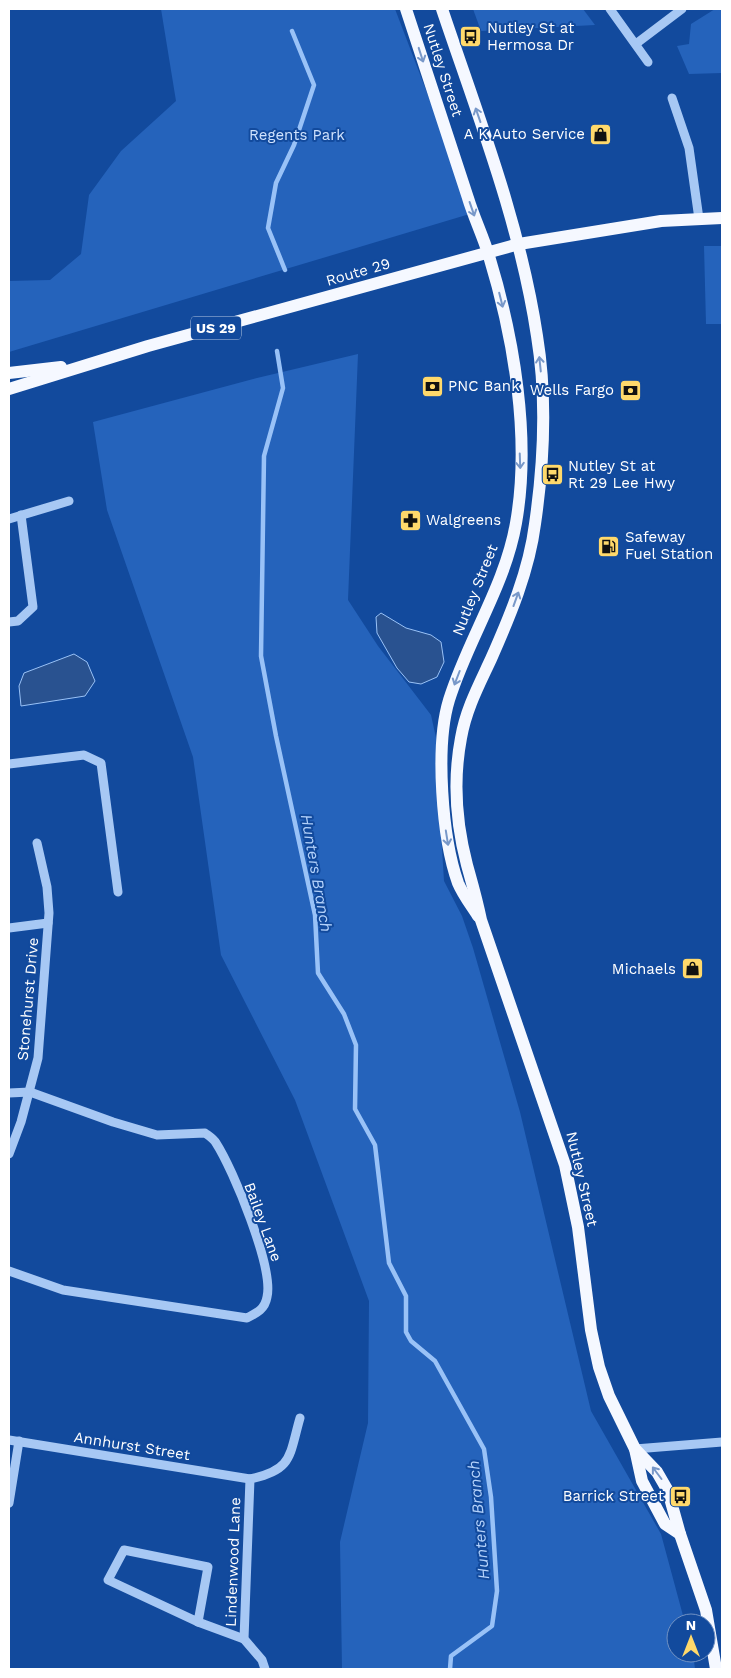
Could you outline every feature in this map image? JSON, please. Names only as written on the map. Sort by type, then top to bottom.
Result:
[{"type":"main road","name":"Nutley Street","points":[[406,9],[488,253],[512,345],[516,372],[520,498],[512,544],[504,568],[448,702],[444,727],[442,782],[445,824],[459,886],[480,920]]},
{"type":"main road","name":"Nutley Street","points":[[442,9],[519,244],[538,337],[543,436],[539,496],[529,554],[508,620],[472,696],[465,718],[458,756],[458,819],[467,866],[476,889],[480,920],[565,1165],[578,1227],[591,1330],[599,1367],[609,1396],[635,1449],[642,1481],[665,1524],[680,1534]]},
{"type":"main road","name":"Route 29","points":[[9,389],[96,362],[519,244],[661,221],[722,218]]},
{"type":"main road","points":[[9,373],[96,362]]},
{"type":"main road","name":"Nutley Street","points":[[635,1449],[657,1472],[668,1490],[680,1534],[706,1610],[716,1669]]},
{"type":"street","points":[[610,9],[648,62]]},
{"type":"street","points":[[636,43],[682,9]]},
{"type":"street","points":[[672,98],[689,148],[699,219]]},
{"type":"street","points":[[9,519],[69,502]]},
{"type":"street","points":[[9,622],[18,621],[33,607],[21,515]]},
{"type":"street","points":[[9,764],[84,755],[101,763],[118,892]]},
{"type":"street","name":"Stonehurst Drive","points":[[9,1154],[30,1092],[38,1058],[48,923],[47,887],[37,842]]},
{"type":"street","points":[[9,928],[48,923]]},
{"type":"street","points":[[9,1093],[30,1092]]},
{"type":"street","name":"Bailey Lane","points":[[9,1271],[63,1290],[247,1318],[261,1310],[267,1299],[269,1283],[257,1239],[245,1206],[216,1142],[205,1133],[157,1135],[113,1122],[30,1092]]},
{"type":"street","points":[[250,1480],[268,1475],[284,1466],[300,1418]]},
{"type":"street","name":"Annhurst Street","points":[[9,1440],[250,1480]]},
{"type":"street","points":[[9,1503],[19,1442]]},
{"type":"street","points":[[635,1449],[722,1442]]},
{"type":"street","name":"Lindenwood Lane","points":[[250,1480],[244,1639],[262,1660],[265,1669]]},
{"type":"street","points":[[198,1622],[208,1567],[124,1550],[108,1580],[198,1622],[244,1639]]},
{"type":"green space","name":"Regents Park","points":[[161,9],[395,9],[473,213],[9,352],[9,281],[50,280],[81,254],[89,195],[121,151],[176,101]]},
{"type":"green space","points":[[473,9],[583,9],[595,25],[481,31]]},
{"type":"green space","points":[[715,9],[722,9],[722,73],[689,74],[677,46],[689,44],[691,24]]},
{"type":"green space","points":[[704,246],[722,246],[722,324],[706,324]]},
{"type":"green space","points":[[358,354],[348,600],[378,646],[431,715],[438,747],[444,881],[462,916],[473,948],[520,1112],[591,1411],[661,1534],[682,1613],[666,1613],[666,1663],[694,1663],[695,1669],[342,1669],[340,1542],[368,1423],[369,1301],[295,1100],[221,955],[193,757],[107,510],[93,422],[257,378]]},
{"type":"shaded area","points":[[381,613],[406,628],[431,635],[441,642],[444,662],[437,677],[421,684],[409,682],[397,668],[377,633],[376,617]]},
{"type":"shaded area","points":[[74,654],[87,662],[95,681],[85,696],[21,706],[19,686],[24,673]]},
{"type":"waterway","name":"Hunters Branch","points":[[285,270],[268,228],[276,183],[294,145],[314,85],[292,31]]},
{"type":"waterway","name":"Hunters Branch","points":[[277,351],[283,388],[264,456],[261,656],[276,736],[315,915],[318,973],[344,1014],[356,1045],[355,1109],[375,1145],[389,1263],[406,1296],[406,1332],[411,1341],[435,1361],[484,1449],[491,1497],[497,1591],[492,1626],[451,1656],[450,1669]]},
{"type":"place","name":"Nutley St at Hermosa Dr","points":[[471,37]]},
{"type":"place","name":"A K Auto Service","points":[[601,134]]},
{"type":"place","name":"PNC Bank","points":[[432,386]]},
{"type":"place","name":"Wells Fargo","points":[[630,390]]},
{"type":"place","name":"Nutley St at Rt 29 Lee Hwy","points":[[552,475]]},
{"type":"place","name":"Walgreens","points":[[410,520]]},
{"type":"place","name":"Safeway Fuel Station","points":[[609,546]]},
{"type":"place","name":"Michaels","points":[[692,969]]},
{"type":"place","name":"Barrick Street","points":[[680,1496]]}]
